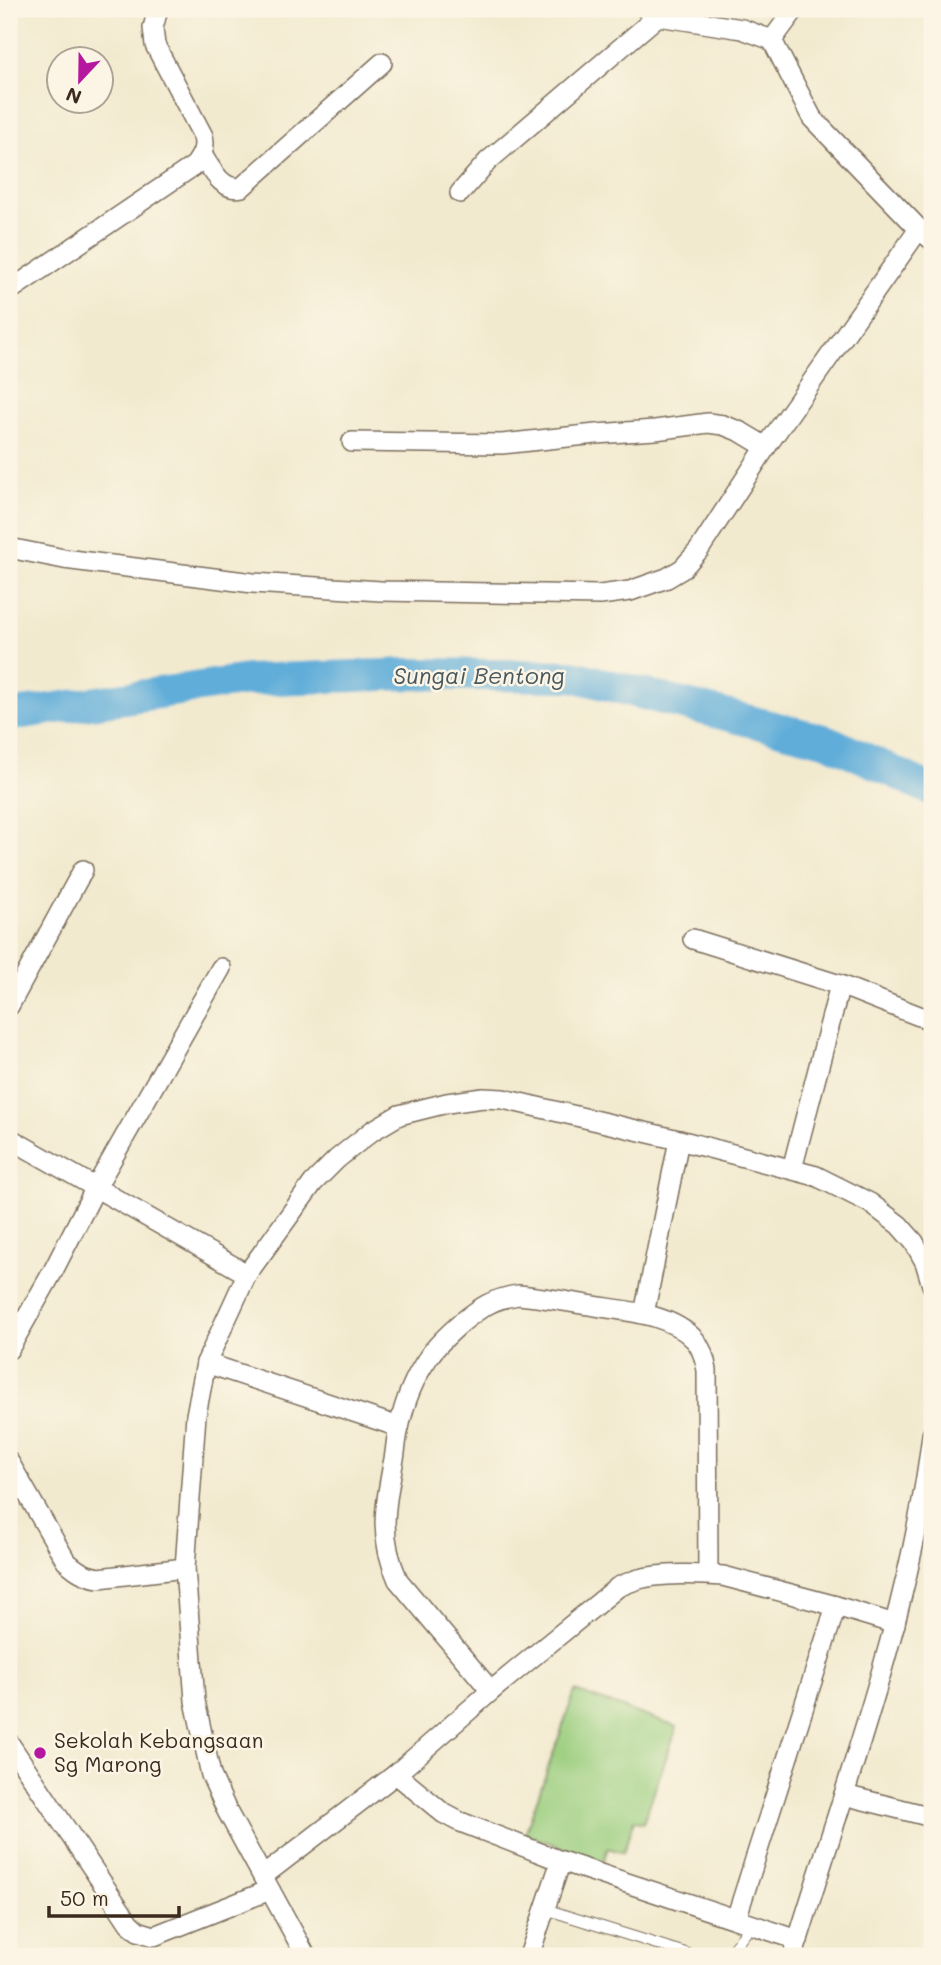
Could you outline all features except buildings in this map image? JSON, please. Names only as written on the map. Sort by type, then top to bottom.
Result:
[{"type":"street","points":[[9,291],[195,165],[202,155],[205,144],[203,136],[155,45],[153,28],[158,9]]},
{"type":"street","points":[[772,40],[795,9]]},
{"type":"street","points":[[9,548],[64,559],[253,583],[395,591],[600,595],[630,592],[659,582],[682,569],[699,550],[766,447],[925,234],[812,118],[772,40],[742,29],[652,12],[488,161],[460,193]]},
{"type":"street","points":[[202,155],[227,187],[242,187],[382,64]]},
{"type":"street","points":[[352,442],[502,444],[708,423],[723,425],[766,447]]},
{"type":"street","points":[[9,1006],[83,870]]},
{"type":"street","points":[[693,939],[839,985],[932,1021]]},
{"type":"street","points":[[9,1349],[96,1187],[221,968]]},
{"type":"street","points":[[792,1169],[839,985]]},
{"type":"street","points":[[306,1956],[227,1811],[211,1775],[195,1701],[185,1568],[196,1415],[206,1363],[247,1274],[313,1183],[363,1138],[399,1115],[447,1103],[483,1098],[503,1099],[792,1169],[837,1185],[870,1203],[899,1225],[914,1242],[925,1262],[932,1285]]},
{"type":"street","points":[[9,1138],[247,1274]]},
{"type":"street","points":[[644,1314],[679,1140]]},
{"type":"street","points":[[491,1691],[398,1580],[390,1563],[386,1544],[385,1503],[399,1427],[411,1391],[428,1358],[444,1339],[489,1302],[518,1294],[644,1314],[668,1322],[696,1341],[704,1355],[707,1370],[708,1574]]},
{"type":"street","points":[[206,1363],[399,1427]]},
{"type":"street","points":[[396,1774],[443,1813],[458,1821],[561,1861],[744,1922],[796,1948],[895,1624],[918,1527],[932,1435]]},
{"type":"street","points":[[9,1462],[66,1562],[76,1570],[99,1578],[185,1568]]},
{"type":"street","points":[[9,1743],[129,1923],[138,1931],[154,1936],[267,1883],[491,1691],[618,1587],[640,1578],[708,1574],[738,1579],[895,1624]]},
{"type":"street","points":[[744,1922],[836,1606]]},
{"type":"street","points":[[844,1795],[932,1818]]},
{"type":"street","points":[[529,1956],[561,1861]]},
{"type":"lane","points":[[545,1909],[695,1956]]},
{"type":"lane","points":[[727,1956],[744,1922]]},
{"type":"green space","points":[[575,1691],[677,1727],[643,1823],[634,1820],[623,1853],[608,1848],[603,1862],[525,1834]]},
{"type":"waterway","name":"Sungai Bentong","points":[[9,715],[247,680],[409,674],[573,676],[828,741],[932,790]]},
{"type":"place","name":"Sekolah Kebangsaan Sg Marong","points":[[40,1753]]}]
